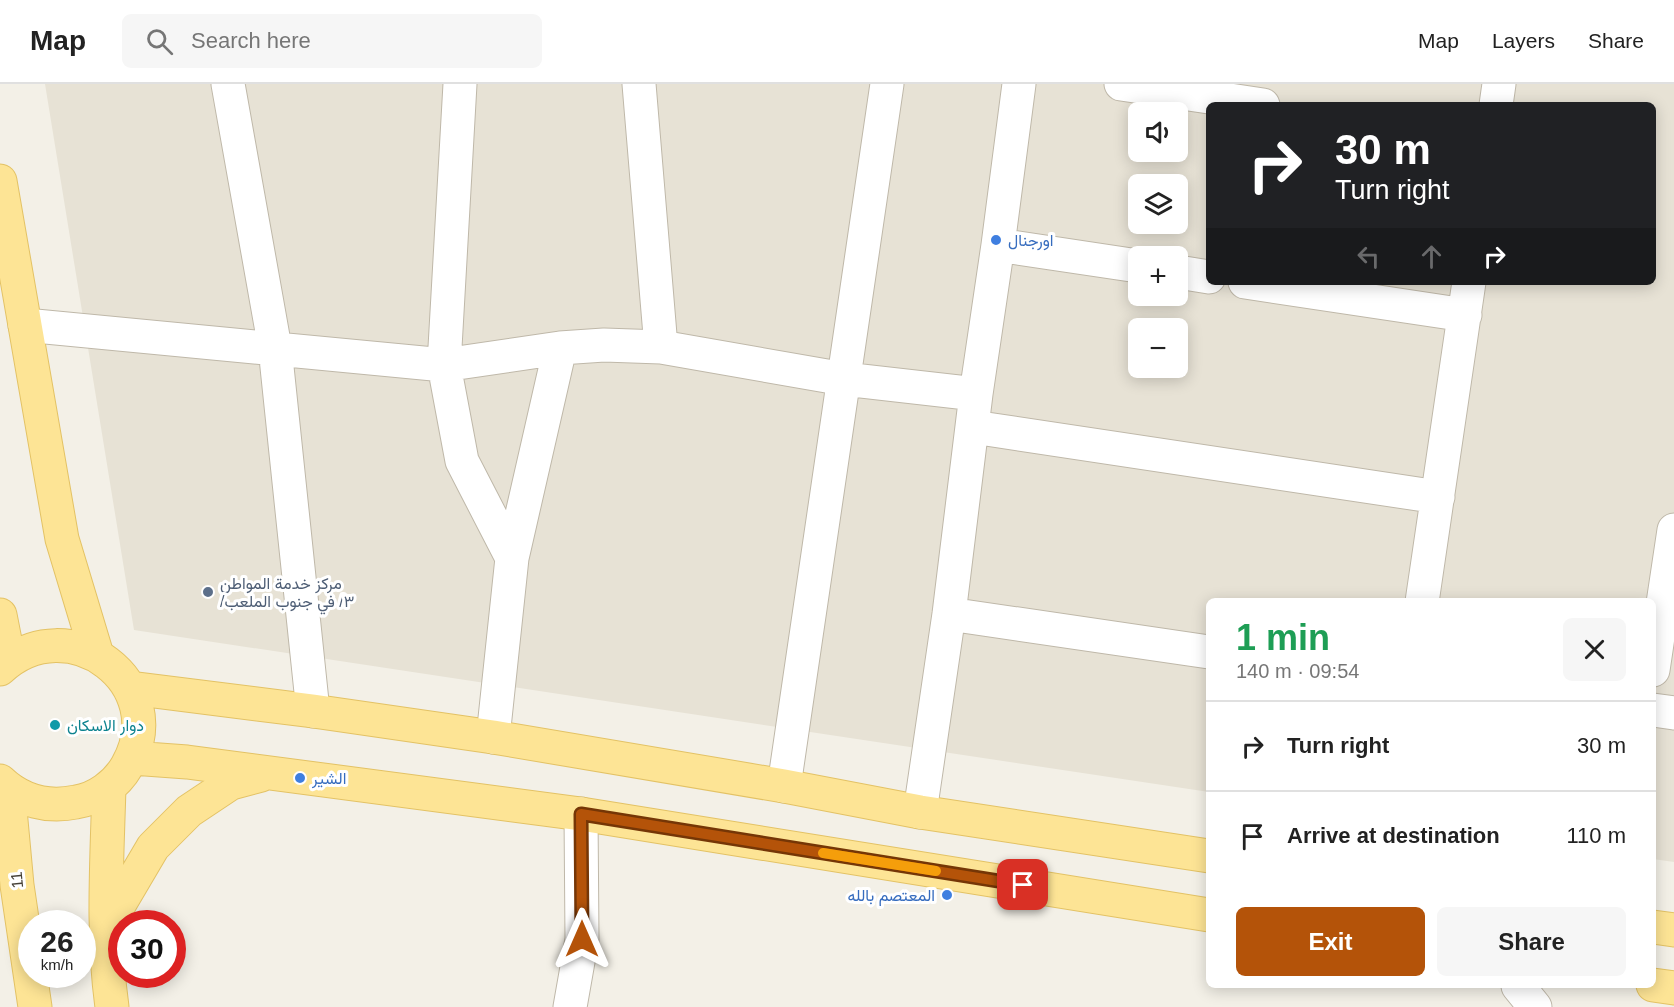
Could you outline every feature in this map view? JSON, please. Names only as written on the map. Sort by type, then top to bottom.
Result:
[{"type":"main road","points":[[0,181],[62,539],[97,655]]},
{"type":"main road","points":[[0,615],[5,665],[30,650],[52,645],[75,646],[97,655],[116,669],[130,688],[138,723],[138,735],[132,758],[122,774],[109,787],[86,801],[59,806],[32,801],[4,784]]},
{"type":"main road","points":[[130,688],[314,711],[493,737],[784,786],[920,812],[1206,856]]},
{"type":"main road","points":[[132,758],[187,762],[581,814],[1206,915]]},
{"type":"main road","points":[[106,925],[153,847],[189,811],[231,783],[268,773]]},
{"type":"main road","name":"11","points":[[4,784],[21,910]]},
{"type":"main road","points":[[109,787],[106,925],[108,978],[112,1007]]},
{"type":"main road","points":[[0,883],[18,922]]},
{"type":"main road","points":[[1656,927],[1674,930]]},
{"type":"main road","points":[[1656,985],[1674,988]]},
{"type":"main road","name":"11","points":[[32,988],[35,1007]]},
{"type":"street","points":[[228,84],[275,348],[314,711]]},
{"type":"street","points":[[460,84],[444,365],[462,461],[512,558]]},
{"type":"street","points":[[639,84],[661,346]]},
{"type":"street","points":[[784,786],[887,84]]},
{"type":"street","points":[[920,812],[949,614],[976,394],[1019,84]]},
{"type":"street","points":[[1121,84],[1243,102]]},
{"type":"street","points":[[1496,102],[1499,84]]},
{"type":"street","points":[[998,245],[1128,264]]},
{"type":"street","points":[[1188,274],[1206,277]]},
{"type":"street","points":[[1265,285],[1464,315]]},
{"type":"street","points":[[1423,598],[1469,285]]},
{"type":"street","points":[[25,325],[444,365],[560,348],[604,345],[661,346],[844,379],[976,394]]},
{"type":"street","points":[[493,737],[512,558],[560,348]]},
{"type":"street","points":[[973,427],[1438,497]]},
{"type":"street","points":[[1656,650],[1674,530]]},
{"type":"street","points":[[949,614],[1206,652]]},
{"type":"street","points":[[1656,710],[1674,713]]},
{"type":"street","points":[[570,1007],[582,939],[581,814]]},
{"type":"street","points":[[1520,988],[1535,1007]]},
{"type":"shaded area","points":[[45,84],[1674,84],[1674,862],[1656,859],[1656,598],[1206,598],[1206,792],[134,630]]},
{"type":"slow traffic","points":[[823,853],[936,871]]},
{"type":"place","name":"اورجنال","points":[[996,240]]},
{"type":"place","name":"مركز خدمة المواطن /٣/ في جنوب الملعب","points":[[208,592]]},
{"type":"place","name":"دوار الاسكان","points":[[55,725]]},
{"type":"place","name":"الشير","points":[[300,778]]},
{"type":"place","name":"المعتصم بالله","points":[[947,895]]},
{"type":"route","points":[[582,939],[581,814],[1023,885]]}]
